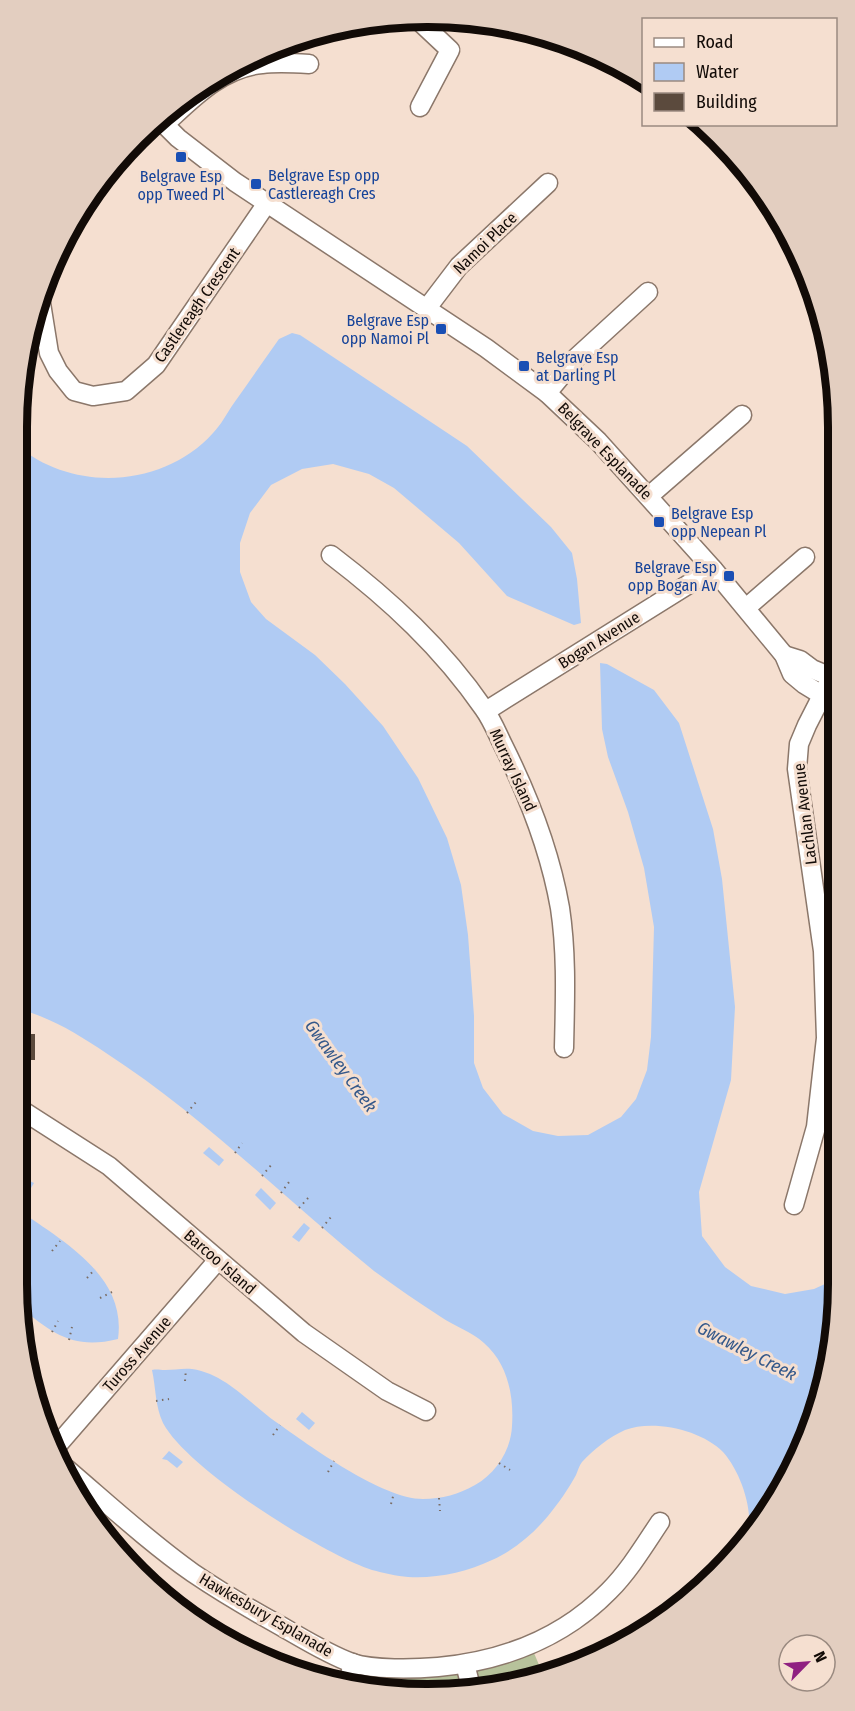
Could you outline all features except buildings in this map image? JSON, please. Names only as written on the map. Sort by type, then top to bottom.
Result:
[{"type":"street","points":[[420,107],[450,50],[426,27]]},
{"type":"street","points":[[259,64],[309,64]]},
{"type":"street","name":"Belgrave Esplanade","points":[[165,125],[203,159],[486,348],[547,393],[598,441],[713,569],[784,655],[792,674],[804,684],[828,697]]},
{"type":"street","name":"Namoi Place","points":[[427,308],[459,266],[548,183]]},
{"type":"street","name":"Castlereagh Crescent","points":[[43,316],[49,353],[58,371],[74,391],[93,396],[126,391],[156,364],[267,203]]},
{"type":"street","points":[[547,393],[577,357],[648,292]]},
{"type":"street","points":[[649,496],[742,415]]},
{"type":"street","name":"Murray Island","points":[[331,555],[380,592],[430,641],[486,711],[518,776],[543,839],[560,907],[566,969],[564,1048]]},
{"type":"street","points":[[746,608],[805,557]]},
{"type":"street","name":"Bogan Avenue","points":[[486,711],[713,569]]},
{"type":"street","name":"Belgrave Esplanade","points":[[784,655],[800,660],[828,676]]},
{"type":"street","name":"Lachlan Avenue","points":[[794,1205],[816,1127],[826,1038],[823,951],[797,769],[799,744],[807,725],[828,699]]},
{"type":"street","name":"Barcoo Island","points":[[27,1113],[110,1166],[304,1333],[387,1391],[426,1411]]},
{"type":"street","name":"Tuross Avenue","points":[[60,1443],[218,1260]]},
{"type":"street","name":"Hawkesbury Esplanade","points":[[78,1478],[167,1553],[208,1583],[303,1639],[352,1663],[418,1669],[465,1664],[509,1653],[531,1645],[579,1617],[610,1590],[660,1522]]},
{"type":"street","points":[[349,1676],[352,1663]]},
{"type":"street","points":[[465,1664],[470,1682]]},
{"type":"path","points":[[188,1113],[196,1102]]},
{"type":"path","points":[[234,1153],[242,1143]]},
{"type":"path","points":[[262,1176],[272,1164]]},
{"type":"path","points":[[281,1193],[289,1182]]},
{"type":"path","points":[[299,1208],[309,1197]]},
{"type":"path","points":[[322,1228],[331,1217]]},
{"type":"path","points":[[52,1251],[60,1241]]},
{"type":"path","points":[[87,1278],[95,1269]]},
{"type":"path","points":[[100,1298],[112,1292]]},
{"type":"path","points":[[52,1332],[58,1321]]},
{"type":"path","points":[[69,1340],[72,1327]]},
{"type":"path","points":[[185,1381],[186,1369]]},
{"type":"path","points":[[156,1401],[169,1399]]},
{"type":"path","points":[[273,1435],[280,1425]]},
{"type":"path","points":[[328,1472],[334,1461]]},
{"type":"path","points":[[499,1463],[510,1470]]},
{"type":"path","points":[[391,1504],[394,1493]]},
{"type":"path","points":[[438,1498],[440,1511]]},
{"type":"green space","points":[[534,1653],[540,1667],[480,1681],[454,1683],[401,1683],[364,1679],[365,1674],[459,1674]]},
{"type":"water","name":"Gwawley Creek","points":[[292,333],[300,335],[467,446],[551,527],[572,553],[581,623],[574,625],[507,596],[459,543],[394,488],[369,474],[333,464],[302,469],[271,485],[250,513],[240,543],[240,572],[251,602],[266,619],[315,655],[345,684],[383,726],[418,778],[447,838],[461,885],[468,935],[474,1016],[474,1063],[483,1088],[503,1114],[533,1131],[558,1136],[588,1135],[621,1117],[636,1099],[647,1070],[651,1037],[654,927],[644,868],[628,812],[608,757],[602,729],[600,663],[607,664],[654,690],[679,723],[713,829],[722,879],[735,1007],[731,1080],[699,1192],[702,1236],[725,1267],[751,1286],[785,1294],[814,1289],[828,1283],[825,1336],[807,1412],[787,1461],[761,1506],[749,1522],[747,1500],[735,1469],[714,1444],[690,1432],[677,1429],[663,1426],[636,1427],[613,1436],[586,1457],[567,1491],[548,1516],[508,1552],[482,1564],[451,1574],[408,1577],[390,1574],[349,1561],[258,1508],[199,1463],[177,1442],[160,1417],[152,1370],[189,1369],[204,1372],[237,1390],[276,1422],[347,1470],[406,1497],[423,1499],[457,1493],[483,1480],[501,1460],[511,1435],[512,1403],[508,1381],[499,1361],[484,1343],[374,1271],[209,1130],[141,1077],[96,1046],[63,1027],[27,1012],[27,452],[39,461],[64,471],[90,477],[117,478],[144,474],[169,465],[193,451],[213,433],[279,339]]},
{"type":"water","points":[[209,1147],[224,1160],[219,1166],[203,1153]]},
{"type":"water","points":[[27,1180],[34,1183],[27,1192]]},
{"type":"water","points":[[261,1188],[276,1203],[270,1210],[255,1195]]},
{"type":"water","points":[[27,1216],[71,1247],[102,1278],[112,1296],[118,1316],[118,1339],[103,1342],[76,1341],[43,1325],[28,1313]]},
{"type":"water","points":[[304,1223],[310,1228],[299,1242],[292,1237]]},
{"type":"water","points":[[302,1412],[315,1423],[309,1430],[296,1419]]},
{"type":"water","points":[[169,1451],[183,1462],[177,1468],[162,1459]]},
{"type":"place","name":"Belgrave Esp opp Tweed Pl","points":[[181,157]]},
{"type":"place","name":"Belgrave Esp opp Castlereagh Cres","points":[[256,184]]},
{"type":"place","name":"Belgrave Esp opp Namoi Pl","points":[[441,329]]},
{"type":"place","name":"Belgrave Esp at Darling Pl","points":[[524,366]]},
{"type":"place","name":"Belgrave Esp opp Nepean Pl","points":[[659,522]]},
{"type":"place","name":"Belgrave Esp opp Bogan Av","points":[[729,576]]}]
